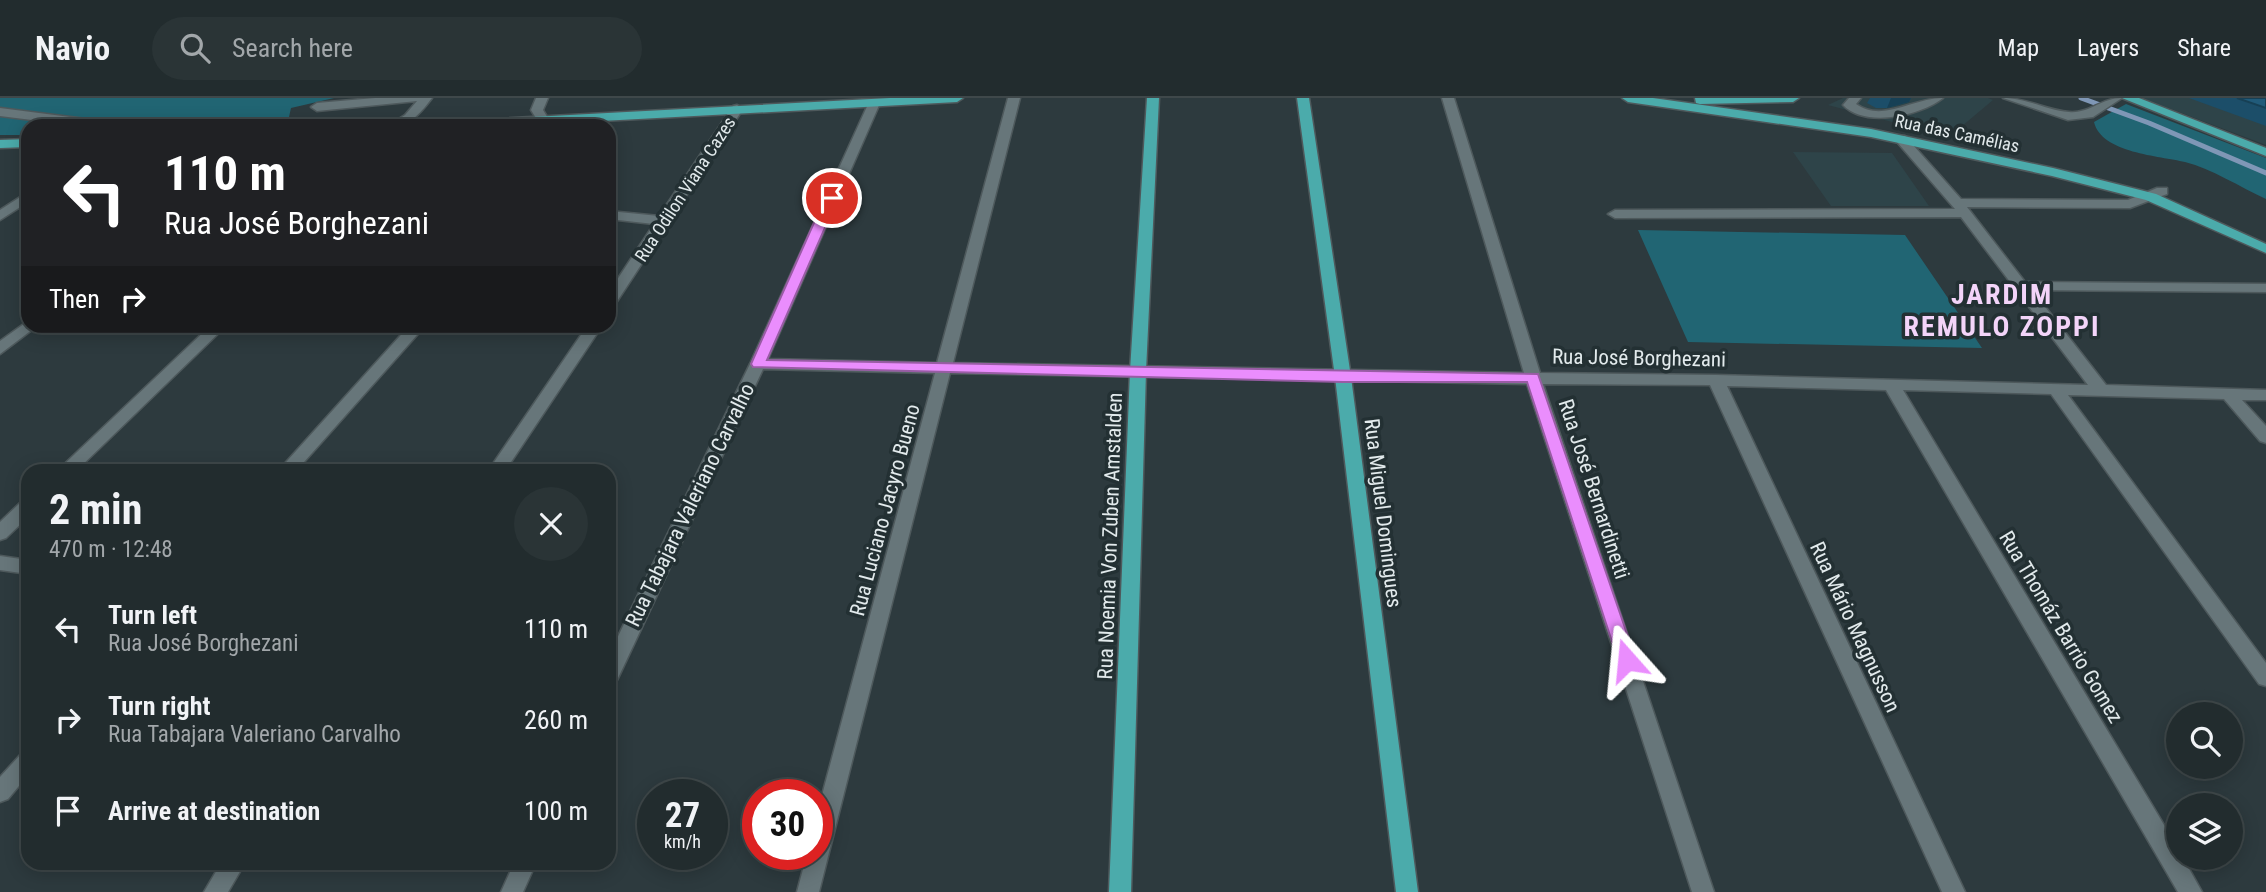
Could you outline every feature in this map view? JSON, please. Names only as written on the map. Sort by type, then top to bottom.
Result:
[{"type":"main road","points":[[561,119],[957,98]]},
{"type":"main road","name":"Rua Noemia Von Zuben Amstalden","points":[[1120,892],[1138,371],[1153,98]]},
{"type":"main road","name":"Rua Miguel Domingues","points":[[1303,98],[1343,377],[1407,892]]},
{"type":"main road","points":[[1629,98],[1719,101],[1793,98]]},
{"type":"main road","name":"Rua das Camélias","points":[[1629,98],[1901,139],[2156,194],[2266,249]]},
{"type":"main road","points":[[2128,98],[2266,152]]},
{"type":"main road","points":[[0,144],[21,144]]},
{"type":"street","points":[[317,107],[414,98]]},
{"type":"street","points":[[407,119],[426,98]]},
{"type":"street","points":[[542,98],[537,110],[542,119]]},
{"type":"street","name":"Rua Luciano Jacyro Bueno","points":[[807,892],[946,368],[1014,98]]},
{"type":"street","name":"Rua José Bernardinetti","points":[[1448,98],[1533,377],[1703,892]]},
{"type":"street","points":[[1855,98],[1849,105],[1862,114],[1875,117],[1937,98]]},
{"type":"street","points":[[2009,98],[2068,116],[2094,112],[2113,99]]},
{"type":"street","name":"Rua Tabajara Valeriano Carvalho","points":[[616,649],[758,364],[874,103]]},
{"type":"street","name":"Rua Odilon Viana Cazes","points":[[616,293],[737,109]]},
{"type":"street","points":[[0,112],[54,119]]},
{"type":"street","points":[[1901,139],[1961,208],[2023,286],[2100,390]]},
{"type":"street","points":[[1615,214],[2130,204],[2156,194]]},
{"type":"street","points":[[0,216],[21,201]]},
{"type":"street","points":[[616,216],[664,221]]},
{"type":"street","points":[[2023,286],[2266,288]]},
{"type":"street","points":[[0,349],[21,332]]},
{"type":"street","points":[[72,464],[211,333]]},
{"type":"street","points":[[292,464],[411,333]]},
{"type":"street","points":[[501,464],[589,333]]},
{"type":"street","name":"Rua José Borghezani","points":[[758,364],[1343,377],[1716,380],[2266,395]]},
{"type":"street","name":"Rua Mário Magnusson","points":[[1716,380],[1954,892]]},
{"type":"street","name":"Rua Thomáz Barrio Gomez","points":[[1892,386],[2191,892]]},
{"type":"street","points":[[2055,389],[2266,678]]},
{"type":"street","points":[[2228,394],[2266,437]]},
{"type":"street","points":[[0,533],[21,513]]},
{"type":"street","points":[[0,563],[21,566]]},
{"type":"street","points":[[0,792],[21,768]]},
{"type":"street","points":[[215,892],[229,870]]},
{"type":"street","points":[[512,892],[522,870]]},
{"type":"shaded area","points":[[0,98],[334,98],[291,108],[289,119],[21,119],[21,135],[0,135]]},
{"type":"shaded area","points":[[1843,98],[1993,100],[1949,137],[1828,105]]},
{"type":"shaded area","points":[[2142,98],[2266,98],[2266,145]]},
{"type":"shaded area","points":[[2126,104],[2266,158],[2266,199],[2195,165],[2119,147],[2108,140],[2099,132],[2094,122]]},
{"type":"shaded area","points":[[1793,152],[1892,153],[1929,206],[1831,206]]},
{"type":"shaded area","points":[[1638,230],[1905,235],[1982,348],[1688,342]]},
{"type":"building","points":[[2237,98],[2266,98],[2266,108]]},
{"type":"waterway","points":[[2081,98],[2149,123],[2266,173]]},
{"type":"district","name":"JARDIM REMULO ZOPPI","points":[[2002,310]]},
{"type":"route","points":[[832,198],[758,364],[1343,377],[1533,377],[1627,660]]}]
